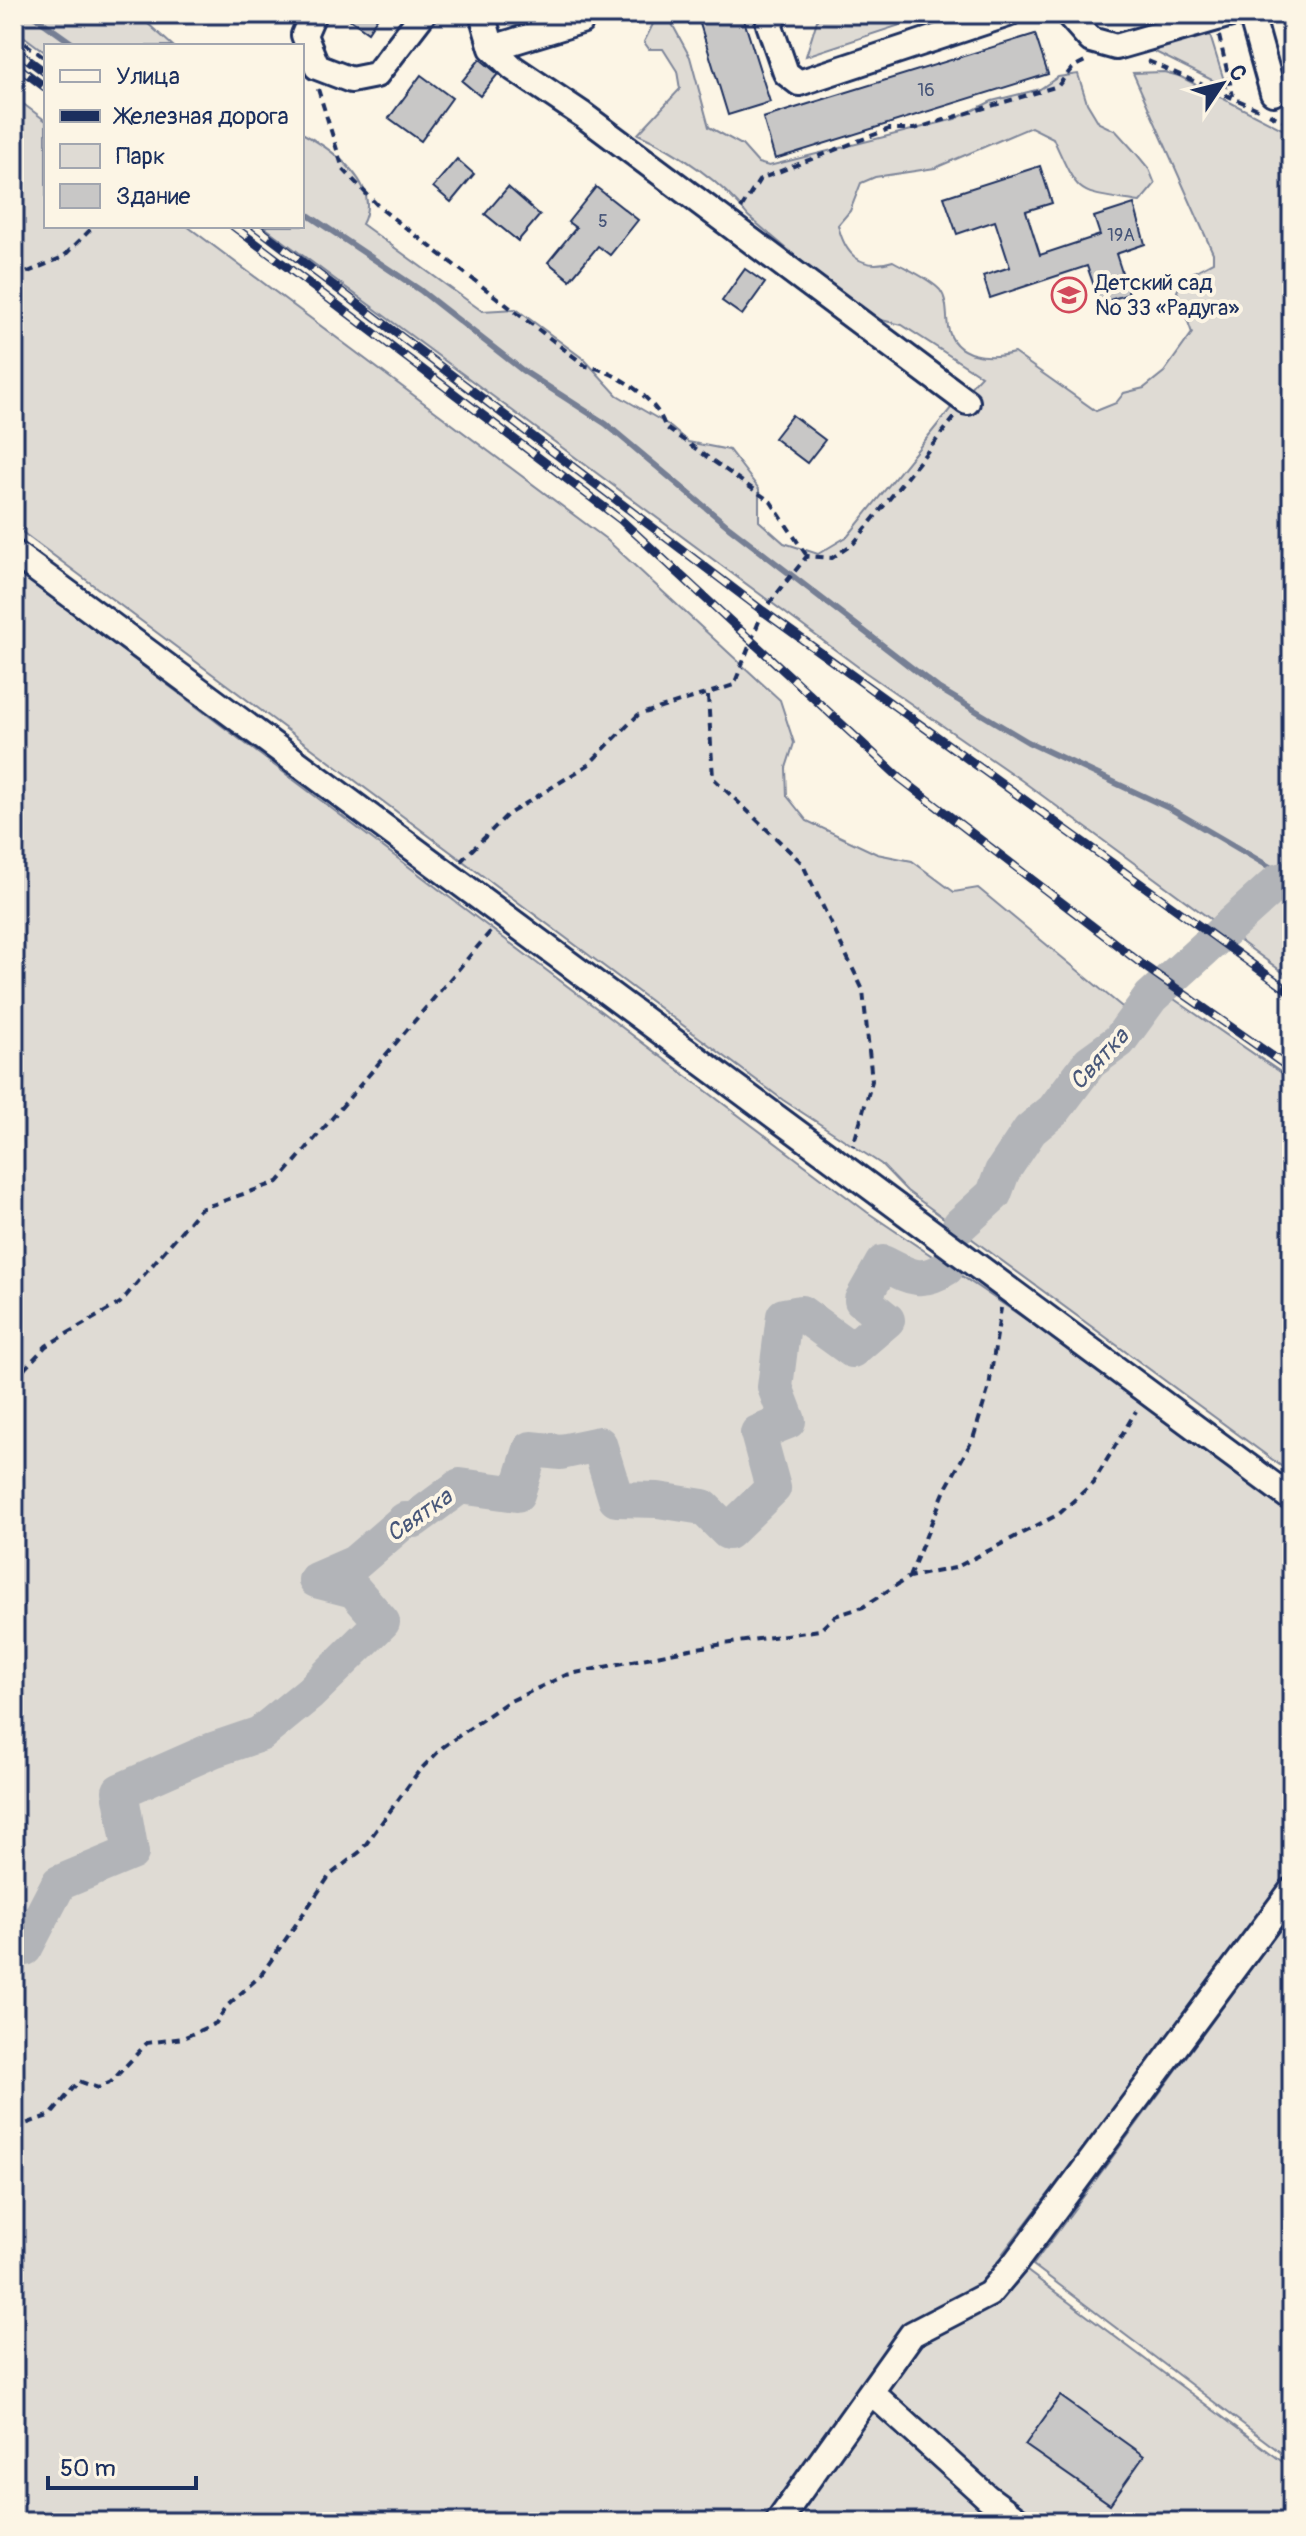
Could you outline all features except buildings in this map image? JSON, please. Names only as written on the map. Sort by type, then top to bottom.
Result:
[{"type":"street","points":[[313,14],[304,35],[317,67],[351,80],[376,75],[423,14]]},
{"type":"street","points":[[482,14],[492,48],[513,68],[967,402]]},
{"type":"street","points":[[776,14],[769,24],[786,73],[799,83],[951,26],[1008,14]]},
{"type":"street","points":[[1068,14],[1091,40],[1116,47],[1223,16]]},
{"type":"street","points":[[1251,14],[1273,93]]},
{"type":"street","points":[[492,48],[581,21]]},
{"type":"street","points":[[14,553],[1292,1499]]},
{"type":"street","points":[[778,2522],[912,2334],[989,2294],[1007,2274],[1292,1890]]},
{"type":"street","points":[[871,2392],[987,2497],[1021,2522]]},
{"type":"path","points":[[872,14],[921,19],[951,26]]},
{"type":"path","points":[[1223,16],[1233,96]]},
{"type":"path","points":[[14,35],[44,58]]},
{"type":"path","points":[[730,225],[760,179],[889,129],[914,129],[1058,86],[1073,67],[1116,47],[1233,96],[1292,125]]},
{"type":"path","points":[[317,67],[318,96],[343,169],[380,208],[586,366],[603,368],[661,411],[665,427],[771,502],[807,556]]},
{"type":"path","points":[[14,278],[63,257],[92,228]]},
{"type":"path","points":[[807,556],[832,558],[854,543],[967,402]]},
{"type":"path","points":[[448,874],[507,815],[588,765],[638,715],[708,696],[734,685],[763,611],[807,556]]},
{"type":"path","points":[[708,696],[713,778],[802,863],[863,990],[872,1081],[846,1169]]},
{"type":"path","points":[[14,1380],[46,1346],[120,1303],[200,1209],[278,1182],[504,916]]},
{"type":"path","points":[[909,1577],[945,1490],[973,1439],[989,1387],[1005,1286]]},
{"type":"path","points":[[14,2128],[51,2115],[79,2081],[98,2088],[111,2082],[147,2043],[183,2038],[216,2023],[227,2006],[261,1975],[330,1875],[361,1851],[419,1771],[443,1747],[506,1703],[566,1675],[690,1649],[820,1630],[835,1616],[863,1607],[909,1577],[955,1568],[1059,1514],[1093,1483],[1148,1392]]},
{"type":"green space","points":[[14,14],[137,14],[171,44],[44,44],[44,52],[14,29]]},
{"type":"green space","points":[[819,14],[943,14],[947,25],[942,27],[924,17],[806,56]]},
{"type":"green space","points":[[1204,16],[1226,87],[1127,38]]},
{"type":"green space","points":[[655,20],[671,22],[690,57],[709,127],[742,145],[758,163],[769,166],[955,119],[992,101],[1040,89],[1058,77],[1078,74],[1087,103],[1099,123],[1116,131],[1149,169],[1155,184],[1140,202],[1083,189],[1069,173],[1053,138],[1031,127],[935,168],[875,177],[861,183],[850,211],[838,225],[845,245],[856,258],[872,264],[893,261],[940,290],[946,303],[952,338],[965,351],[984,356],[1014,353],[1096,411],[1116,403],[1124,393],[1144,388],[1164,372],[1192,333],[1177,291],[1185,277],[1213,262],[1213,253],[1133,73],[1164,72],[1179,76],[1292,134],[1292,979],[1021,780],[865,672],[266,228],[304,228],[304,134],[352,170],[366,196],[367,210],[362,224],[482,311],[516,309],[585,360],[617,395],[667,424],[688,442],[729,450],[759,489],[759,521],[784,543],[818,554],[848,536],[951,408],[981,376],[902,325],[873,318],[857,308],[748,216],[712,180],[683,158],[638,134],[680,89],[677,71],[663,49],[649,49],[644,42]]},
{"type":"green space","points":[[14,97],[44,120],[44,228],[190,228],[606,539],[780,700],[794,743],[786,768],[787,796],[807,821],[877,854],[912,861],[954,892],[978,888],[1144,1025],[1171,997],[1292,1080],[1292,1474],[907,1191],[881,1164],[783,1100],[14,526]]},
{"type":"green space","points":[[14,569],[867,1212],[1292,1499],[1292,1876],[1003,2253],[1292,2469],[1292,2522],[14,2522]]},
{"type":"green space","points":[[1292,1913],[1292,2461],[1033,2265]]},
{"type":"waterway","points":[[31,14],[73,44]]},
{"type":"waterway","points":[[304,212],[420,290],[522,370],[606,424],[729,527],[938,688],[1028,742],[1171,809],[1292,880]]},
{"type":"waterway","name":"Святка","points":[[960,1225],[994,1194],[1002,1172],[1030,1130],[1054,1110],[1090,1062],[1119,1041],[1151,997],[1279,881],[1292,879]]},
{"type":"waterway","name":"Святка","points":[[14,1949],[25,1948],[59,1883],[131,1853],[120,1791],[213,1750],[260,1734],[310,1693],[382,1622],[354,1590],[316,1580],[355,1563],[405,1520],[414,1520],[460,1486],[517,1494],[531,1449],[561,1452],[599,1444],[616,1499],[658,1500],[703,1507],[728,1532],[773,1488],[758,1433],[788,1421],[775,1387],[784,1316],[801,1313],[852,1350],[887,1320],[862,1300],[883,1263],[914,1277],[929,1276],[946,1268]]},
{"type":"railway","points":[[14,49],[44,72]]},
{"type":"railway","points":[[14,64],[44,86]]},
{"type":"railway","points":[[236,228],[621,520],[900,778],[1147,968],[1292,1070]]},
{"type":"railway","points":[[258,228],[763,611],[1292,993]]},
{"type":"place","name":"Детский сад № 33 «Радуга»","points":[[1069,295]]}]
